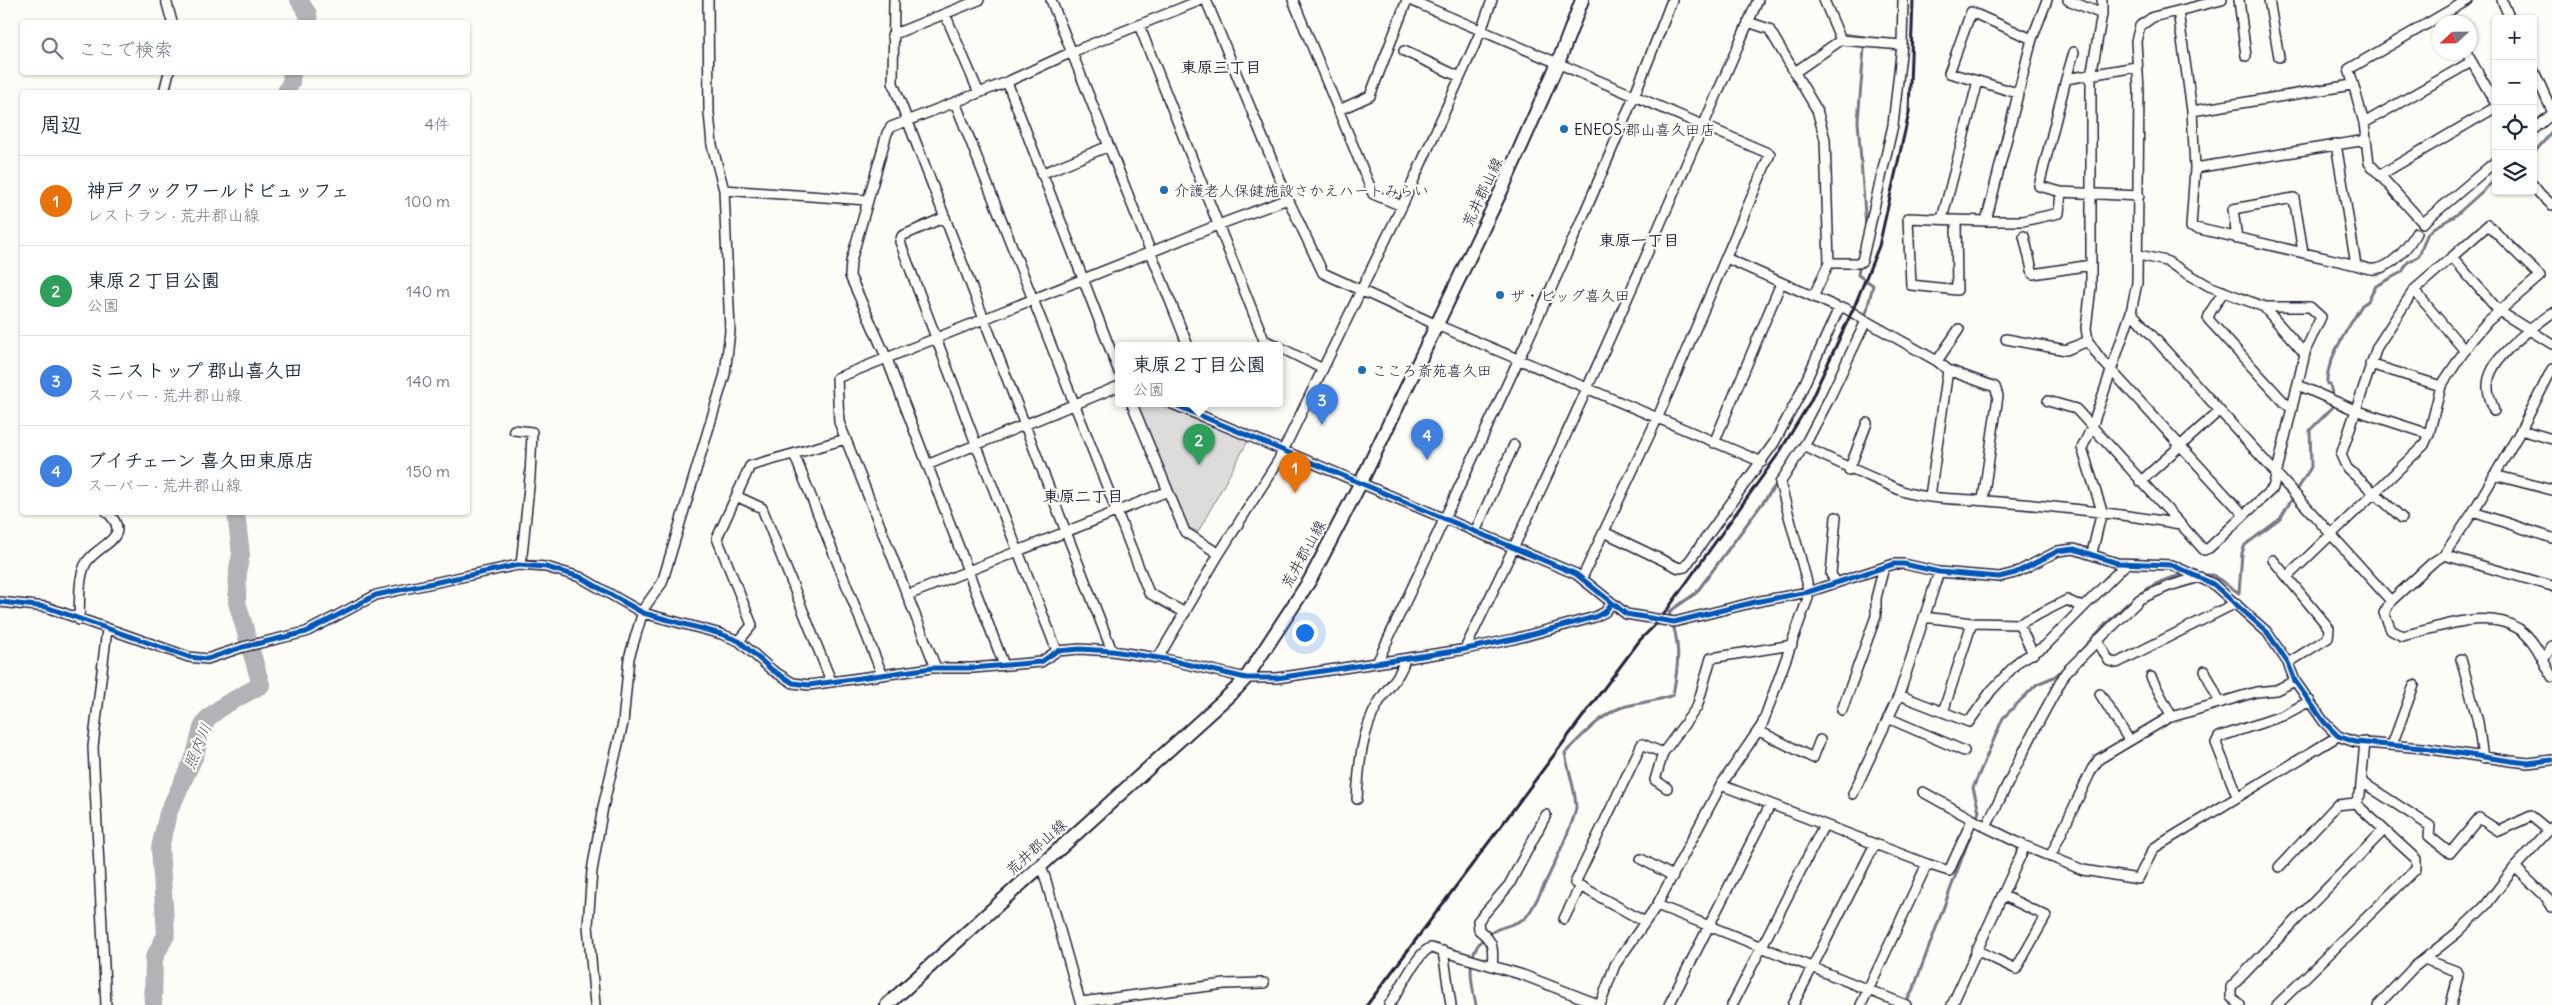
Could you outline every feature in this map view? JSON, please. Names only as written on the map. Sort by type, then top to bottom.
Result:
[{"type":"main road","name":"荒井郡山線","points":[[887,1005],[1246,678],[1310,580],[1360,482],[1502,189],[1558,63],[1582,0]]},
{"type":"street","points":[[166,0],[171,20]]},
{"type":"street","points":[[595,1005],[588,925],[592,870],[603,807],[622,726],[629,658],[643,613],[662,582],[725,374],[730,313],[724,190],[712,145],[710,126],[708,0]]},
{"type":"street","points":[[894,0],[892,35],[893,83],[1112,650]]},
{"type":"street","points":[[892,35],[979,0]]},
{"type":"street","points":[[1050,0],[1186,342]]},
{"type":"street","points":[[1004,664],[887,359],[850,276],[851,261],[867,200],[880,164],[887,133],[891,127],[1007,82],[1072,52],[1201,0]]},
{"type":"street","points":[[1206,0],[1288,199],[1320,270],[1360,291],[1437,325],[1520,358],[1714,444],[1762,462]]},
{"type":"street","points":[[1293,0],[1373,194],[1402,206]]},
{"type":"street","points":[[1339,110],[1370,96],[1409,0],[1704,124],[1770,154],[1657,419],[1582,578]]},
{"type":"street","points":[[1158,658],[1219,554],[1284,450],[1402,206],[1481,31],[1492,0]]},
{"type":"street","points":[[1377,663],[1520,358],[1635,96],[1672,0]]},
{"type":"street","points":[[1465,649],[1514,548],[1758,0]]},
{"type":"street","points":[[1824,0],[1841,40]]},
{"type":"street","points":[[1829,263],[1862,261],[1893,125],[1902,45],[1903,0]]},
{"type":"street","points":[[1986,221],[2032,39],[2047,0]]},
{"type":"street","points":[[2068,0],[2102,14]]},
{"type":"street","points":[[2102,0],[2102,14],[2092,76],[2091,287],[2086,328],[2088,341],[2244,515]]},
{"type":"street","points":[[2092,553],[2102,511],[2082,448],[2092,427],[2131,312],[2137,284],[2139,255],[2139,90],[2136,67],[2136,41],[2140,26],[2153,17],[2222,0]]},
{"type":"street","points":[[2239,0],[2246,56]]},
{"type":"street","points":[[2270,0],[2279,57]]},
{"type":"street","points":[[2468,0],[2348,69],[2364,123],[2369,163],[2423,223],[2492,165]]},
{"type":"street","points":[[2502,0],[2508,15]]},
{"type":"street","points":[[2178,11],[2192,111],[2195,168],[2191,227],[2374,270],[2386,266],[2410,244],[2416,233]]},
{"type":"street","points":[[2018,93],[1949,73],[1972,12],[2032,39]]},
{"type":"street","points":[[945,14],[979,93]]},
{"type":"street","points":[[1748,22],[1769,29],[1817,110],[1823,129],[1829,263],[1813,298]]},
{"type":"street","points":[[1139,26],[1264,340],[1268,342]]},
{"type":"street","points":[[1795,72],[1841,40],[1902,45]]},
{"type":"street","points":[[1404,51],[1460,77]]},
{"type":"street","points":[[2074,52],[2039,186],[2061,192],[2139,196]]},
{"type":"street","points":[[2364,123],[2471,62],[2495,105]]},
{"type":"street","points":[[2066,79],[2136,67]]},
{"type":"street","points":[[164,90],[168,75]]},
{"type":"street","points":[[2537,78],[2552,112],[2537,126]]},
{"type":"street","points":[[1942,219],[1978,80]]},
{"type":"street","points":[[1007,82],[1115,362]]},
{"type":"street","points":[[2192,111],[2352,85]]},
{"type":"street","points":[[955,102],[1149,593],[1185,613]]},
{"type":"street","points":[[2380,176],[2492,108]]},
{"type":"street","points":[[2195,168],[2366,140]]},
{"type":"street","points":[[2336,144],[2356,265]]},
{"type":"street","points":[[1041,174],[1109,146]]},
{"type":"street","points":[[724,190],[867,200]]},
{"type":"street","points":[[2537,190],[2552,206]]},
{"type":"street","points":[[1956,220],[1957,290],[1912,285],[1908,218],[2022,221],[2059,213],[2061,192]]},
{"type":"street","points":[[2237,238],[2233,209],[2294,198],[2303,252]]},
{"type":"street","points":[[936,668],[839,422],[837,378],[985,320],[1218,224],[1288,199]]},
{"type":"street","points":[[945,217],[902,236],[900,240],[976,444],[1057,651]]},
{"type":"street","points":[[2287,577],[2376,494],[2424,445],[2429,434],[2441,386],[2479,330],[2540,276],[2488,225],[2414,290],[2377,347],[2341,455],[2346,468],[2376,494],[2402,518]]},
{"type":"street","points":[[2024,236],[2033,274],[2091,265]]},
{"type":"street","points":[[2048,401],[2076,409],[2140,482],[2204,550],[2209,548],[2273,488],[2304,354],[2321,317],[2310,307],[2263,306],[2209,286],[2166,261],[2139,255]]},
{"type":"street","points":[[2452,257],[2499,311],[2552,344]]},
{"type":"street","points":[[1726,258],[1813,298],[1852,311],[1866,321],[1938,361],[1948,370],[1995,387],[1998,396],[1983,500]]},
{"type":"street","points":[[1714,444],[1781,284]]},
{"type":"street","points":[[2414,290],[2465,351]]},
{"type":"street","points":[[2223,291],[2220,298],[2209,311],[2208,319],[2292,409]]},
{"type":"street","points":[[2263,306],[2304,354]]},
{"type":"street","points":[[1604,532],[1679,568],[1685,567],[1762,462],[1798,398],[1839,308]]},
{"type":"street","points":[[2131,312],[2391,601]]},
{"type":"street","points":[[2494,410],[2488,389],[2490,378],[2506,350],[2552,313]]},
{"type":"street","points":[[1389,1005],[1399,1000],[1422,952],[1431,948],[1492,966],[1600,1005],[1615,965],[1657,905],[1721,786],[1759,731],[1807,604],[1808,592],[1779,485],[1829,399],[1866,321]]},
{"type":"street","points":[[1938,361],[1959,329]]},
{"type":"street","points":[[2006,338],[2066,350],[2088,341]]},
{"type":"street","points":[[1283,349],[1323,369]]},
{"type":"street","points":[[2370,364],[2441,386]]},
{"type":"street","points":[[2552,369],[2521,430],[2473,512],[2444,555],[2432,563],[2391,601],[2386,607],[2384,616],[2391,630],[2399,635],[2406,635],[2443,625],[2496,620],[2520,629],[2543,660],[2552,677]]},
{"type":"street","points":[[1930,496],[1948,370]]},
{"type":"street","points":[[2298,385],[2355,410],[2429,434]]},
{"type":"street","points":[[927,465],[1115,388]]},
{"type":"street","points":[[1133,407],[1185,532],[1219,554]]},
{"type":"street","points":[[1191,407],[1284,450],[1582,578],[1611,604],[1633,616],[1674,622],[1755,602],[1808,592],[1884,566],[1904,564],[1939,572],[1999,576],[2015,573],[2064,550],[2074,549],[2092,553],[2117,563],[2172,565],[2213,584],[2266,632],[2288,663],[2295,681],[2324,722],[2338,736],[2355,742],[2392,745],[2483,758],[2528,763],[2552,760]]},
{"type":"street","points":[[2140,482],[2219,411]]},
{"type":"street","points":[[1849,470],[1867,422]]},
{"type":"street","points":[[514,430],[532,432],[530,477],[521,565]]},
{"type":"street","points":[[2521,430],[2552,439]]},
{"type":"street","points":[[739,642],[752,625],[717,538],[750,466],[846,439]]},
{"type":"street","points":[[1475,532],[1514,445]]},
{"type":"street","points":[[1810,449],[1849,470],[1892,484],[1900,491],[1930,496],[2102,511],[2180,524]]},
{"type":"street","points":[[794,454],[882,674]]},
{"type":"street","points":[[2494,475],[2552,490]]},
{"type":"street","points":[[908,595],[1168,491]]},
{"type":"street","points":[[736,496],[762,508],[830,681]]},
{"type":"street","points":[[2473,512],[2552,538]]},
{"type":"street","points":[[79,620],[84,566],[99,549],[113,540],[117,533],[117,526],[109,515]]},
{"type":"street","points":[[1836,517],[1831,574],[1836,583]]},
{"type":"street","points":[[2444,555],[2552,586]]},
{"type":"street","points":[[2273,560],[2329,628],[2327,639],[2288,663]]},
{"type":"street","points":[[1899,695],[1969,722],[1991,690],[2018,661],[2045,646],[2126,564]]},
{"type":"street","points":[[0,602],[46,607],[189,657],[207,659],[243,647],[306,632],[376,595],[521,565],[546,567],[580,577],[643,613],[721,634],[739,642],[772,670],[793,683],[808,685],[936,668],[1041,662],[1057,651],[1080,649],[1112,650],[1158,658],[1246,678],[1277,678],[1465,649],[1583,621],[1602,614],[1611,604]]},
{"type":"street","points":[[1842,710],[1876,616],[1876,598],[1884,566]]},
{"type":"street","points":[[1853,794],[1899,695],[1939,572]]},
{"type":"street","points":[[1986,827],[2066,672],[2140,599],[2169,586],[2200,577]]},
{"type":"street","points":[[1924,617],[1972,623],[2019,624],[2067,600],[2082,607]]},
{"type":"street","points":[[2097,640],[2109,661],[2116,664],[2236,603]]},
{"type":"street","points":[[1943,712],[1972,623]]},
{"type":"street","points":[[2019,624],[2033,654]]},
{"type":"street","points":[[106,1005],[93,747],[107,628]]},
{"type":"street","points":[[1667,788],[1655,780],[1663,753],[1697,707],[1711,658],[1792,645]]},
{"type":"street","points":[[2543,660],[2552,646]]},
{"type":"street","points":[[1357,799],[1359,758],[1365,733],[1378,702],[1402,671],[1405,659]]},
{"type":"street","points":[[2461,659],[2478,722],[2483,758]]},
{"type":"street","points":[[2205,670],[2220,702]]},
{"type":"street","points":[[2151,677],[2172,717]]},
{"type":"street","points":[[2050,857],[2095,764],[2129,740],[2172,717],[2256,692],[2270,692],[2295,681]]},
{"type":"street","points":[[2392,745],[2414,685]]},
{"type":"street","points":[[2100,694],[2129,740]]},
{"type":"street","points":[[2237,796],[2216,743],[2219,737],[2282,716],[2310,701]]},
{"type":"street","points":[[1888,718],[1964,751]]},
{"type":"street","points":[[1759,731],[1813,758],[1820,740]]},
{"type":"street","points":[[1923,792],[1972,820],[2050,857],[2083,870],[2138,879],[2154,848],[2338,736]]},
{"type":"street","points":[[2279,867],[2337,806],[2355,803],[2360,795],[2365,742]]},
{"type":"street","points":[[1645,922],[1575,883],[1642,744],[1663,753]]},
{"type":"street","points":[[2362,782],[2430,826],[2429,836],[2450,853],[2479,818],[2499,831],[2531,816],[2550,828],[2515,867],[2479,912],[2458,932],[2424,959],[2378,1005]]},
{"type":"street","points":[[1721,786],[1949,871],[1972,820]]},
{"type":"street","points":[[2277,1005],[2416,869],[2416,859],[2383,831],[2355,803]]},
{"type":"street","points":[[1669,1005],[1770,805]]},
{"type":"street","points":[[1492,966],[1493,947],[1488,937],[1479,930],[1478,921],[1509,885],[1546,815]]},
{"type":"street","points":[[1732,1005],[1824,825]]},
{"type":"street","points":[[2240,1005],[2231,997],[2231,987],[2383,831]]},
{"type":"street","points":[[1793,1005],[1874,844]]},
{"type":"street","points":[[1952,1005],[2025,846]]},
{"type":"street","points":[[1641,859],[1673,876]]},
{"type":"street","points":[[1861,1005],[1926,864]]},
{"type":"street","points":[[1040,865],[1045,876],[1081,1003],[1225,984],[1264,983]]},
{"type":"street","points":[[2515,867],[2548,899],[2552,907]]},
{"type":"street","points":[[1564,918],[1580,886]]},
{"type":"street","points":[[1976,950],[2016,969],[2046,916],[2002,895]]},
{"type":"street","points":[[1657,905],[1906,1005]]},
{"type":"street","points":[[1443,951],[1451,1005]]},
{"type":"street","points":[[2424,959],[2456,971],[2458,976],[2451,1005]]},
{"type":"shaded area","points":[[1138,407],[1164,407],[1248,441],[1198,532],[1188,527]]},
{"type":"waterway","name":"照内川","points":[[299,0],[308,14],[309,20]]},
{"type":"waterway","points":[[1841,34],[1865,37],[1858,121],[1866,228]]},
{"type":"waterway","name":"照内川","points":[[287,90],[292,75]]},
{"type":"waterway","points":[[2536,150],[2552,132]]},
{"type":"waterway","points":[[2202,575],[2213,575],[2239,593],[2242,553],[2245,545],[2280,519],[2311,467],[2310,430],[2332,408],[2334,403],[2330,384],[2327,384],[2330,365],[2339,343],[2362,305],[2368,301],[2376,286],[2402,272],[2408,262],[2419,256],[2427,235],[2434,228],[2455,216],[2492,183]]},
{"type":"waterway","points":[[1860,263],[1858,275],[1873,285],[1865,318]]},
{"type":"waterway","points":[[1476,1005],[1471,972],[1474,952],[1479,943],[1487,936],[1526,917],[1546,881],[1575,814],[1574,793],[1565,753],[1591,728],[1613,711],[1673,695],[1678,654],[1676,634],[1669,612],[1696,593],[1778,482]]},
{"type":"waterway","name":"照内川","points":[[153,1005],[154,958],[166,935],[160,848],[168,813],[195,755],[202,728],[208,718],[223,706],[261,685],[237,602],[238,568],[241,555],[236,515]]},
{"type":"waterway","points":[[2078,654],[2113,617],[2141,593],[2172,577],[2188,575]]},
{"type":"waterway","points":[[1976,820],[1979,811],[1973,788],[2003,718],[2037,684],[2054,677],[2063,669]]},
{"type":"waterway","points":[[1905,1004],[1913,990],[1972,831]]},
{"type":"railway","points":[[1367,1005],[1640,640],[1659,621],[1779,453],[1810,402],[1854,307],[1879,246],[1909,113],[1913,0]]},
{"type":"cycle path","points":[[1180,407],[1576,574],[1626,614],[1674,622],[1755,602],[1808,592],[1894,564],[1904,564],[1939,572],[1999,577],[2015,573],[2058,551],[2074,549],[2117,563],[2172,565],[2213,584],[2267,632],[2288,663],[2295,681],[2324,722],[2338,736],[2355,742],[2423,748],[2528,763],[2552,760]]},
{"type":"cycle path","points":[[0,602],[46,607],[189,657],[207,659],[243,647],[306,632],[376,595],[518,565],[546,567],[580,577],[643,613],[721,634],[739,641],[772,670],[793,683],[809,685],[932,668],[973,668],[1041,662],[1057,651],[1080,649],[1112,651],[1165,659],[1246,678],[1277,678],[1461,650],[1514,639],[1595,617],[1605,612],[1611,604]]},
{"type":"place","name":"ENEOS 郡山喜久田店","points":[[1564,129]]},
{"type":"place","name":"介護老人保健施設さかえハートみらい","points":[[1164,190]]},
{"type":"place","name":"ザ・ビッグ喜久田","points":[[1500,295]]},
{"type":"place","name":"こころ斎苑喜久田","points":[[1362,370]]},
{"type":"place","name":"ミニストップ 郡山喜久田","points":[[1322,425]]},
{"type":"place","name":"ブイチェーン 喜久田東原店","points":[[1427,460]]},
{"type":"place","name":"東原２丁目公園","points":[[1199,465]]},
{"type":"place","name":"神戸クックワールドビュッフェ","points":[[1295,493]]},
{"type":"district","name":"東原三丁目","points":[[1221,67]]},
{"type":"district","name":"東原一丁目","points":[[1639,240]]},
{"type":"district","name":"東原二丁目","points":[[1083,496]]}]
